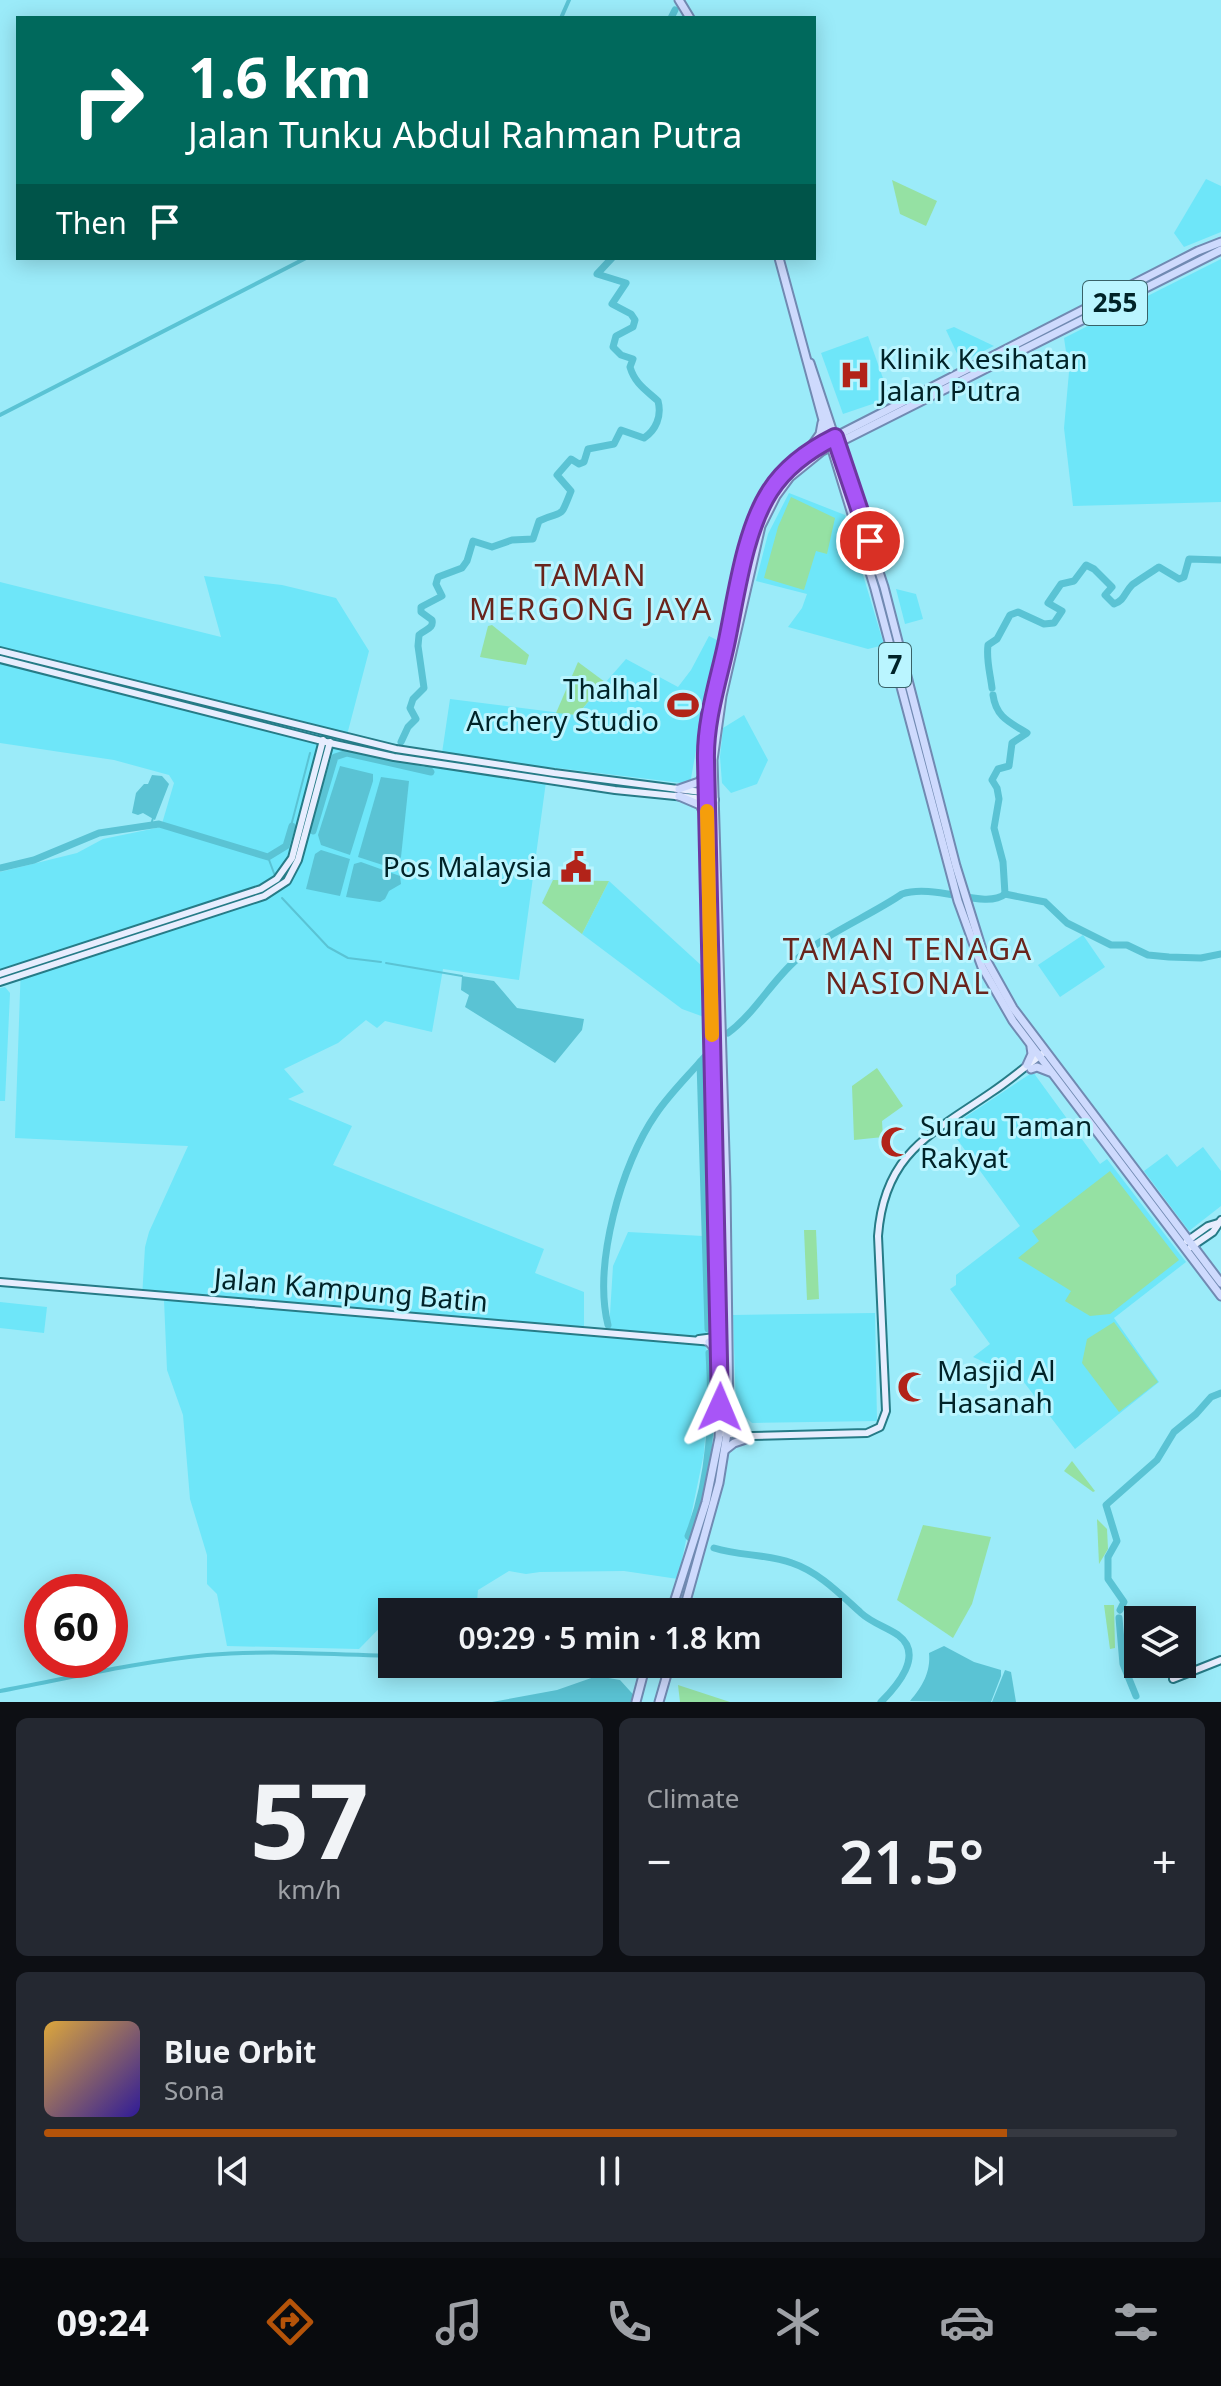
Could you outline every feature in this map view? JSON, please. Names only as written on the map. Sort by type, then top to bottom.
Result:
[{"type":"main road","name":"255","points":[[702,1531],[729,1421],[724,1339],[725,1154],[711,796],[705,745],[754,522],[777,481],[809,455],[979,362],[1221,242]]},
{"type":"main road","name":"255","points":[[970,367],[1221,250]]},
{"type":"main road","name":"7","points":[[780,260],[833,441],[884,587],[964,889],[963,901],[990,984],[1031,1045],[1045,1056],[1055,1075],[1187,1246],[1221,1283]]},
{"type":"main road","points":[[826,419],[840,428],[853,431],[841,464],[827,456],[809,455],[826,419]]},
{"type":"main road","name":"255","points":[[686,1598],[725,1450],[707,825],[715,733],[761,526],[783,485],[809,455]]},
{"type":"main road","name":"7","points":[[841,464],[954,886],[984,956],[996,981],[1045,1056],[1221,1296]]},
{"type":"main road","points":[[679,793],[699,782],[706,773]]},
{"type":"main road","points":[[679,793],[700,805],[707,825]]},
{"type":"main road","points":[[1031,1045],[1032,1054],[1027,1068],[1045,1069],[1055,1075]]},
{"type":"main road","points":[[715,1154],[725,1154]]},
{"type":"main road","points":[[720,1324],[710,1340],[721,1357]]},
{"type":"main road","points":[[729,1421],[733,1430],[748,1436]]},
{"type":"main road","points":[[725,1450],[748,1436]]},
{"type":"main road","name":"255","points":[[677,1598],[697,1548]]},
{"type":"main road","points":[[636,1702],[642,1678]]},
{"type":"main road","points":[[659,1702],[666,1678]]},
{"type":"street","points":[[0,651],[328,733],[449,758],[679,793]]},
{"type":"street","points":[[0,659],[326,742],[462,768],[615,790],[711,796]]},
{"type":"street","points":[[0,982],[264,896],[283,885],[298,860],[328,733]]},
{"type":"street","points":[[0,974],[248,894],[277,879],[292,858],[326,742]]},
{"type":"street","points":[[723,1436],[867,1433],[880,1427],[886,1411],[878,1236],[887,1188],[915,1146],[1045,1056]]},
{"type":"street","points":[[1187,1246],[1213,1232],[1219,1222]]},
{"type":"street","name":"Jalan Kampung Batin","points":[[0,1282],[509,1326],[724,1339]]},
{"type":"street","points":[[1173,1679],[1221,1660]]},
{"type":"shaded area","points":[[1206,179],[1221,186],[1221,232],[1184,247],[1174,233]]},
{"type":"shaded area","points":[[1221,259],[1221,502],[1073,506],[1064,428],[1069,372],[1064,338]]},
{"type":"shaded area","points":[[954,327],[994,346],[961,362],[946,330]]},
{"type":"shaded area","name":"Klinik Kesihatan Jalan Putra","points":[[868,336],[890,398],[843,414],[821,353]]},
{"type":"shaded area","points":[[789,493],[845,515],[884,645],[868,649],[788,627],[802,608],[807,594],[756,581],[768,534]]},
{"type":"shaded area","points":[[204,576],[282,585],[336,598],[369,651],[347,735],[397,747],[442,753],[450,699],[577,715],[626,659],[678,687],[709,636],[721,642],[705,700],[690,784],[548,767],[519,980],[443,969],[432,1032],[385,1021],[377,1028],[366,1020],[338,1043],[284,1069],[304,1092],[288,1099],[352,1126],[333,1165],[544,1249],[535,1273],[584,1292],[584,1328],[609,1330],[613,1266],[628,1232],[703,1236],[708,1397],[704,1453],[678,1579],[624,1571],[526,1574],[509,1571],[478,1590],[477,1598],[378,1598],[378,1630],[359,1649],[227,1646],[217,1594],[207,1584],[207,1555],[190,1499],[183,1415],[167,1370],[164,1300],[142,1298],[149,1232],[188,1146],[15,1138],[21,963],[0,970],[0,872],[77,853],[103,839],[161,827],[174,783],[169,775],[114,760],[0,743],[0,582],[221,637]]},
{"type":"shaded area","points":[[896,589],[916,594],[923,619],[905,624]]},
{"type":"shaded area","points":[[744,715],[768,760],[757,784],[731,793],[722,783],[720,757],[723,728]]},
{"type":"shaded area","points":[[340,766],[373,774],[350,855],[321,845],[318,835]]},
{"type":"shaded area","points":[[152,775],[162,776],[169,784],[155,820],[143,813],[132,813],[136,793],[148,784]]},
{"type":"shaded area","points":[[381,777],[409,781],[401,857],[392,868],[358,857]]},
{"type":"shaded area","points":[[321,850],[350,859],[340,896],[306,889],[315,854]]},
{"type":"shaded area","points":[[361,862],[400,876],[401,884],[389,891],[380,902],[346,897],[354,864]]},
{"type":"shaded area","points":[[609,881],[702,966],[704,1017],[682,1009],[582,934]]},
{"type":"shaded area","points":[[1083,935],[1105,967],[1060,997],[1038,965]]},
{"type":"shaded area","points":[[462,976],[494,981],[517,1008],[584,1019],[582,1030],[555,1063],[465,1007],[469,995],[461,990]]},
{"type":"shaded area","points":[[5,987],[10,993],[5,1101],[0,1101],[0,988]]},
{"type":"shaded area","points":[[1033,1072],[1100,1164],[1107,1159],[1186,1262],[1114,1318],[1159,1382],[1075,1449],[1023,1381],[1001,1359],[993,1366],[973,1357],[990,1344],[950,1289],[956,1285],[956,1275],[1020,1226],[949,1128]]},
{"type":"shaded area","points":[[1203,1147],[1221,1171],[1221,1206],[1189,1231],[1144,1171],[1167,1154],[1177,1167]]},
{"type":"shaded area","points":[[0,1302],[47,1307],[44,1333],[0,1328]]},
{"type":"shaded area","points":[[875,1313],[877,1421],[752,1423],[736,1408],[733,1315]]},
{"type":"shaded area","points":[[944,1646],[974,1662],[1001,1670],[991,1702],[910,1701],[925,1679],[929,1653]]},
{"type":"shaded area","points":[[1005,1670],[1011,1672],[1016,1702],[992,1702]]},
{"type":"shaded area","points":[[591,1678],[608,1678],[620,1680],[640,1702],[492,1702],[557,1690]]},
{"type":"green space","points":[[892,180],[937,201],[926,226],[900,214]]},
{"type":"green space","points":[[791,497],[835,518],[827,554],[816,551],[804,590],[764,578],[778,527]]},
{"type":"green space","points":[[492,625],[529,655],[526,665],[480,657],[488,626]]},
{"type":"green space","points":[[578,662],[605,682],[577,715],[556,713]]},
{"type":"green space","points":[[553,880],[609,881],[582,934],[542,903]]},
{"type":"green space","points":[[877,1068],[903,1106],[882,1121],[883,1137],[854,1140],[852,1086]]},
{"type":"green space","points":[[1110,1171],[1179,1260],[1110,1314],[1090,1316],[1065,1301],[1071,1291],[1018,1258],[1039,1241],[1032,1231]]},
{"type":"green space","points":[[804,1230],[816,1230],[819,1299],[807,1300]]},
{"type":"green space","points":[[1114,1322],[1158,1382],[1119,1412],[1082,1363],[1087,1339]]},
{"type":"green space","points":[[1072,1461],[1095,1491],[1064,1471]]},
{"type":"green space","points":[[1097,1519],[1107,1529],[1108,1549],[1099,1564]]},
{"type":"green space","points":[[923,1525],[991,1537],[972,1604],[953,1638],[897,1600]]},
{"type":"green space","points":[[1104,1605],[1114,1605],[1115,1648],[1110,1649]]},
{"type":"green space","points":[[678,1685],[730,1702],[680,1702]]},
{"type":"waterway","points":[[562,16],[569,0]]},
{"type":"waterway","points":[[672,16],[675,10]]},
{"type":"waterway","points":[[0,415],[302,260]]},
{"type":"waterway","points":[[401,742],[416,719],[410,708],[413,699],[424,688],[419,635],[430,627],[432,620],[421,612],[421,607],[442,596],[436,584],[438,577],[462,568],[473,541],[492,547],[512,540],[533,539],[539,521],[560,513],[564,507],[571,491],[557,475],[571,459],[579,464],[584,462],[588,449],[614,444],[621,430],[644,438],[657,422],[658,401],[635,378],[630,367],[633,359],[621,355],[613,347],[616,336],[633,327],[635,320],[631,314],[612,304],[626,283],[597,274],[610,260]]},
{"type":"waterway","points":[[992,688],[988,645],[997,639],[1010,615],[1018,612],[1044,624],[1054,623],[1062,611],[1048,603],[1061,584],[1074,581],[1086,565],[1112,587],[1105,595],[1114,604],[1132,585],[1159,567],[1179,579],[1184,577],[1189,559],[1221,560]]},
{"type":"waterway","points":[[993,695],[1000,714],[1027,733],[1012,743],[1009,766],[998,769],[992,780],[999,799],[994,828],[1003,862],[1005,894]]},
{"type":"waterway","points":[[291,826],[310,753]]},
{"type":"waterway","points":[[313,831],[335,757],[347,753],[431,772],[428,768]]},
{"type":"waterway","points":[[151,825],[153,818]]},
{"type":"waterway","points":[[0,868],[34,860],[99,833],[159,824],[268,857],[286,846],[292,826]]},
{"type":"waterway","points":[[268,857],[275,876]]},
{"type":"waterway","points":[[728,1033],[808,950],[902,894],[915,891],[986,899],[1005,894]]},
{"type":"waterway","points":[[1005,894],[1045,902],[1067,923],[1111,945],[1127,945],[1148,955],[1169,957],[1201,958],[1221,954]]},
{"type":"waterway","points":[[282,898],[328,947],[348,958],[381,962]]},
{"type":"waterway","points":[[386,963],[462,976]]},
{"type":"waterway","points":[[708,1053],[700,1062],[708,1329]]},
{"type":"waterway","points":[[608,1325],[604,1274],[607,1245],[621,1187],[643,1135],[656,1114],[700,1062]]},
{"type":"waterway","points":[[690,1538],[688,1536],[702,1492],[709,1446],[709,1353]]},
{"type":"waterway","points":[[1120,1610],[1124,1602],[1108,1579],[1108,1557],[1117,1541],[1106,1505],[1157,1460],[1174,1432],[1211,1397],[1221,1393]]},
{"type":"waterway","points":[[714,1548],[773,1558],[802,1567],[865,1616],[898,1635],[906,1643],[908,1661],[900,1679],[881,1702]]},
{"type":"waterway","points":[[1119,1618],[1123,1664],[1136,1696]]},
{"type":"waterway","points":[[0,1691],[129,1666],[207,1655],[378,1656]]},
{"type":"slow traffic","points":[[707,811],[712,1035]]},
{"type":"place","name":"Klinik Kesihatan Jalan Putra","points":[[855,375]]},
{"type":"place","name":"Thalhal Archery Studio","points":[[683,705]]},
{"type":"place","name":"Pos Malaysia","points":[[576,867]]},
{"type":"place","name":"Surau Taman Rakyat","points":[[896,1142]]},
{"type":"place","name":"Masjid Al Hasanah","points":[[913,1387]]},
{"type":"district","name":"TAMAN MERGONG JAYA","points":[[591,593]]},
{"type":"district","name":"TAMAN TENAGA NASIONAL","points":[[908,967]]},
{"type":"route","points":[[720,1407],[705,745],[708,726],[747,548],[759,510],[785,472],[807,452],[835,437],[870,541]]}]
